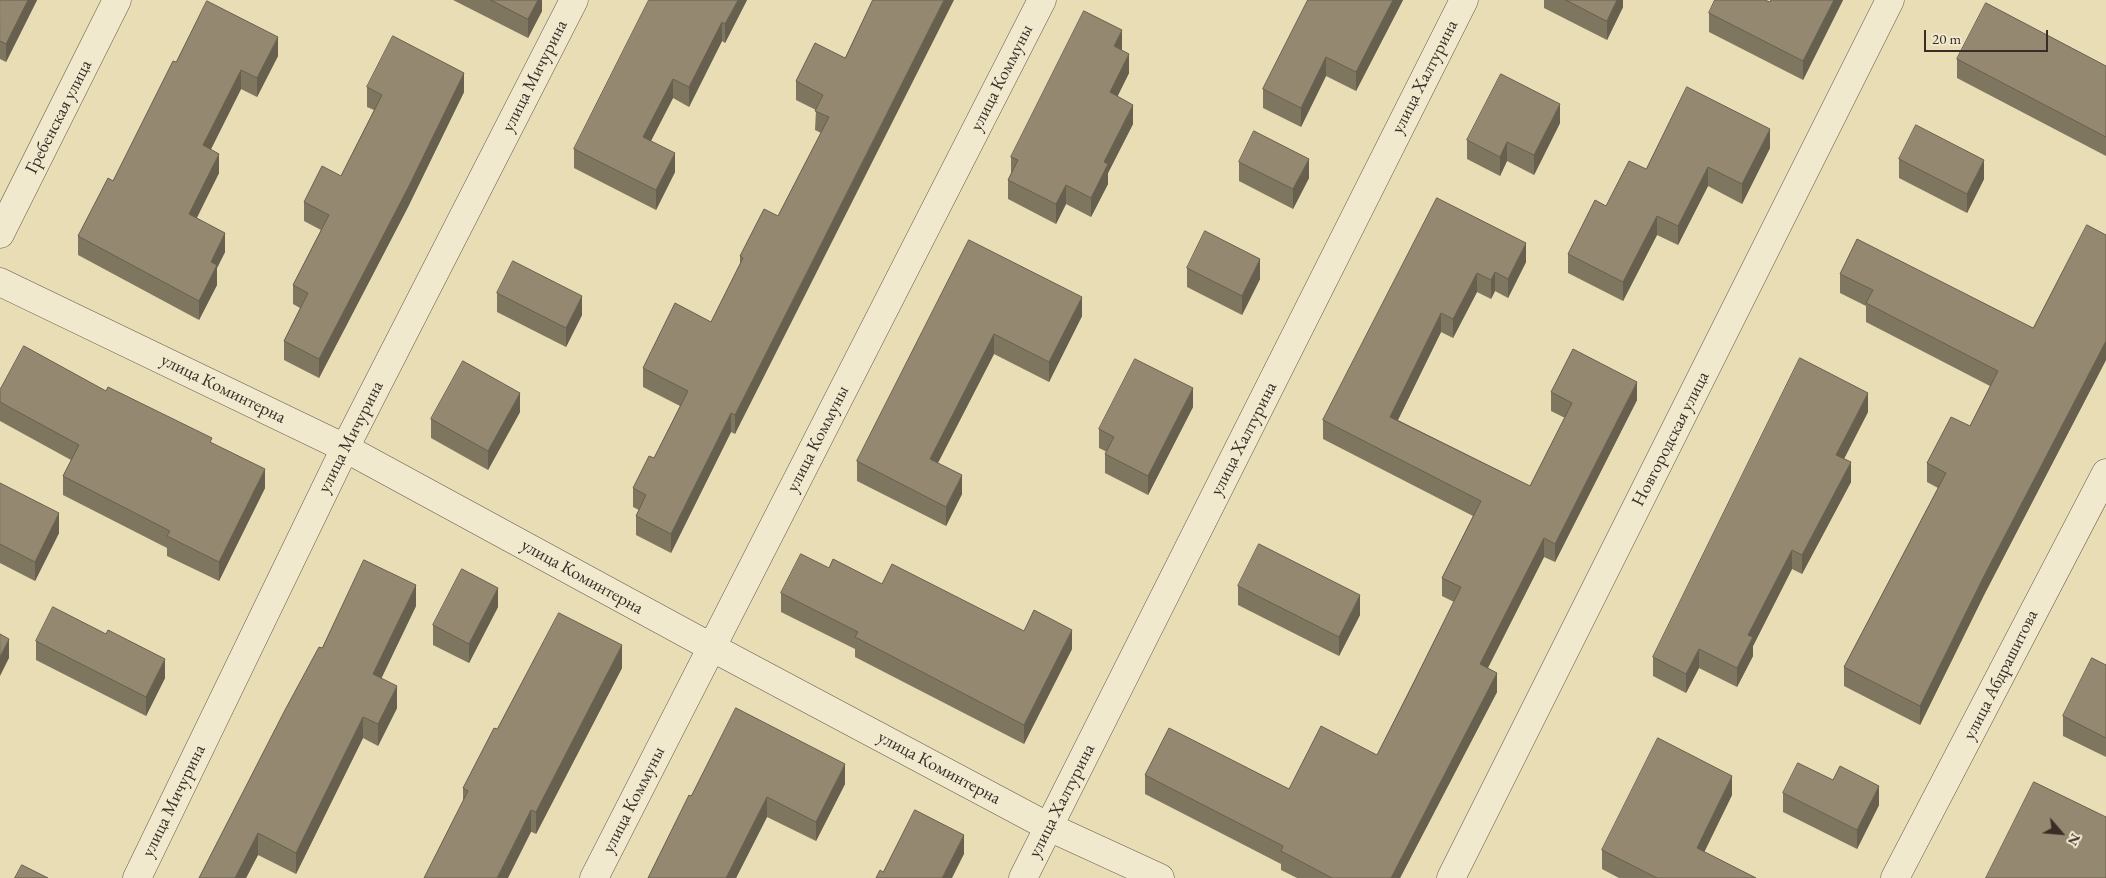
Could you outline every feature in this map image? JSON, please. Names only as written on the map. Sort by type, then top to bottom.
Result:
[{"type":"street","name":"Гребенская улица","points":[[0,234],[118,0]]},
{"type":"street","name":"улица Мичурина","points":[[137,878],[345,448],[574,0]]},
{"type":"street","name":"улица Коммуны","points":[[594,878],[1042,0]]},
{"type":"street","name":"улица Халтурина","points":[[1023,878],[1464,0]]},
{"type":"street","name":"Новгородская улица","points":[[1451,878],[1890,0]]},
{"type":"street","name":"улица Коминтерна","points":[[0,282],[345,448],[711,647],[1050,827],[1160,878]]},
{"type":"street","name":"улица Абдрашитова","points":[[1895,878],[2106,473]]},
{"type":"building","points":[[0,0],[28,0],[6,44],[0,41]]},
{"type":"building","points":[[491,0],[538,0],[528,19]]},
{"type":"building","points":[[649,0],[738,0],[725,24],[722,22],[689,87],[673,79],[643,137],[675,153],[656,190],[574,149]]},
{"type":"building","points":[[873,0],[944,0],[735,415],[731,413],[671,534],[636,516],[646,495],[633,488],[649,456],[654,458],[688,391],[643,368],[675,303],[711,322],[743,258],[740,256],[764,209],[778,216],[829,117],[815,111],[823,95],[796,81],[815,43],[845,58]]},
{"type":"building","points":[[1308,0],[1393,0],[1356,72],[1326,57],[1301,108],[1263,89]]},
{"type":"building","points":[[1566,0],[1617,0],[1607,21]]},
{"type":"building","points":[[1715,0],[1765,0],[1770,2],[1771,0],[1834,0],[1803,61],[1709,13]]},
{"type":"building","points":[[207,1],[278,37],[257,78],[241,70],[203,145],[219,154],[189,214],[225,233],[211,262],[217,265],[199,301],[78,236],[108,178],[113,181],[173,61],[176,62]]},
{"type":"building","points":[[1986,3],[2106,66],[2106,137],[1957,59]]},
{"type":"building","points":[[1084,11],[1122,30],[1114,46],[1129,54],[1110,92],[1133,105],[1104,162],[1108,164],[1091,198],[1066,185],[1056,204],[1008,180],[1018,160],[1011,157]]},
{"type":"building","points":[[393,36],[464,73],[408,188],[319,359],[284,341],[308,293],[293,285],[329,215],[304,202],[322,166],[341,176],[382,95],[367,87]]},
{"type":"building","points":[[1501,74],[1560,104],[1534,155],[1507,142],[1500,157],[1467,140]]},
{"type":"building","points":[[1687,87],[1770,129],[1742,184],[1708,167],[1678,226],[1657,216],[1623,282],[1568,254],[1595,200],[1606,206],[1629,161],[1646,169]]},
{"type":"building","points":[[1916,125],[1984,160],[1967,194],[1899,159]]},
{"type":"building","points":[[1254,131],[1309,159],[1293,189],[1239,162]]},
{"type":"building","points":[[1437,198],[1526,243],[1508,279],[1495,272],[1491,280],[1477,273],[1453,319],[1441,313],[1390,417],[1530,486],[1572,403],[1551,392],[1573,349],[1637,382],[1555,544],[1544,538],[1480,664],[1497,673],[1391,878],[1332,878],[1281,851],[1283,846],[1145,775],[1169,728],[1289,789],[1321,726],[1377,755],[1413,684],[1461,587],[1442,578],[1481,501],[1323,420]]},
{"type":"building","points":[[2087,225],[2106,235],[2106,341],[1984,576],[1920,706],[1844,667],[1946,473],[1927,463],[1951,417],[1970,426],[1998,371],[1866,303],[1873,290],[1840,274],[1857,239],[2033,328]]},
{"type":"building","points":[[1205,231],[1260,259],[1242,296],[1187,268]]},
{"type":"building","points":[[969,240],[1082,297],[1049,362],[994,334],[930,459],[962,475],[946,507],[857,461]]},
{"type":"building","points":[[513,261],[582,296],[566,328],[497,293]]},
{"type":"building","points":[[24,346],[106,391],[108,387],[212,438],[210,442],[265,469],[219,562],[167,536],[170,531],[63,476],[79,445],[0,402],[0,390]]},
{"type":"building","points":[[1800,358],[1868,393],[1836,455],[1851,462],[1802,555],[1792,550],[1748,635],[1753,637],[1737,668],[1699,649],[1686,674],[1653,657]]},
{"type":"building","points":[[1135,359],[1193,388],[1148,476],[1105,454],[1114,437],[1099,429]]},
{"type":"building","points":[[463,361],[520,393],[488,451],[431,419]]},
{"type":"building","points":[[0,483],[59,513],[35,562],[0,544]]},
{"type":"building","points":[[1259,544],[1360,595],[1339,637],[1238,586]]},
{"type":"building","points":[[801,554],[829,568],[833,559],[882,584],[892,564],[1024,631],[1034,610],[1072,630],[1024,725],[855,637],[858,632],[781,593]]},
{"type":"building","points":[[364,560],[416,585],[373,674],[397,686],[378,724],[363,717],[296,853],[258,833],[235,878],[199,878],[285,710],[319,647],[322,648]]},
{"type":"building","points":[[462,569],[498,588],[469,644],[433,625]]},
{"type":"building","points":[[53,607],[106,634],[108,630],[165,659],[146,697],[36,641]]},
{"type":"building","points":[[559,613],[622,645],[536,812],[531,810],[497,878],[424,878],[468,791],[463,788],[494,728],[497,729]]},
{"type":"building","points":[[0,634],[9,639],[0,657]]},
{"type":"building","points":[[2092,658],[2106,665],[2106,738],[2063,716]]},
{"type":"building","points":[[736,708],[845,764],[816,822],[767,797],[726,878],[648,878],[689,795],[691,796]]},
{"type":"building","points":[[1658,738],[1732,776],[1697,848],[1756,878],[1657,878],[1602,850]]},
{"type":"building","points":[[1798,763],[1833,780],[1840,766],[1879,786],[1857,830],[1783,793]]},
{"type":"building","points":[[2034,782],[2106,817],[2106,878],[1986,878]]},
{"type":"building","points":[[915,810],[964,835],[942,878],[876,878],[880,870],[883,872]]},
{"type":"building","points":[[22,865],[48,878],[15,878]]}]
